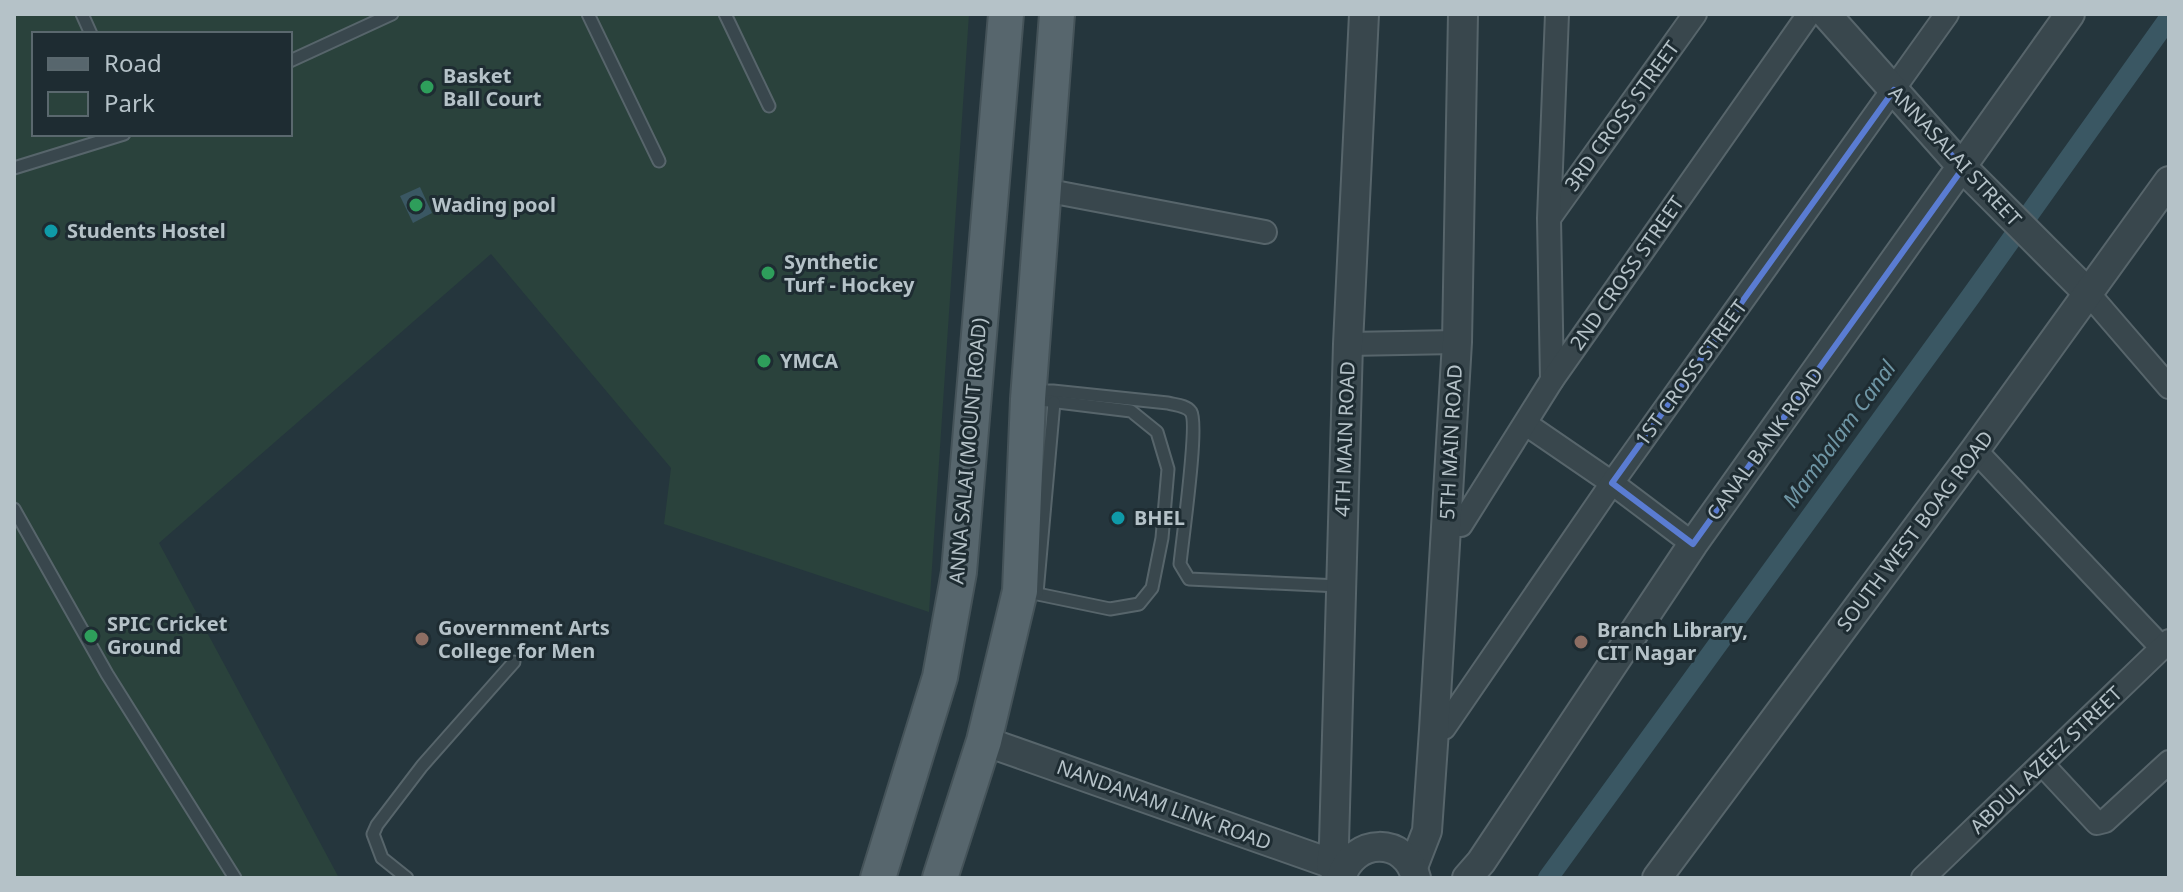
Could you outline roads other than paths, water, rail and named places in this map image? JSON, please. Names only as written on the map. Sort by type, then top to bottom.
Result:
[{"type":"main road","name":"ANNA SALAI (MOUNT ROAD)","points":[[878,878],[940,677],[959,572],[1006,14]]},
{"type":"main road","points":[[940,878],[1028,592],[1044,190],[1057,14]]},
{"type":"street","name":"4TH MAIN ROAD","points":[[1339,870],[1334,843],[1340,586],[1364,14]]},
{"type":"street","name":"5TH MAIN ROAD","points":[[1415,872],[1427,831],[1457,342],[1463,14]]},
{"type":"street","points":[[1552,380],[1549,218],[1557,14]]},
{"type":"street","name":"3RD CROSS STREET","points":[[1549,218],[1695,14]]},
{"type":"street","name":"2ND CROSS STREET","points":[[1446,525],[1461,525],[1552,380],[1809,14]]},
{"type":"street","name":"ANNASALAI STREET","points":[[1826,14],[1963,168],[2088,293]]},
{"type":"street","name":"1ST CROSS STREET","points":[[1434,730],[1444,728],[1612,483],[1947,14]]},
{"type":"street","name":"CANAL BANK ROAD","points":[[1467,878],[1481,862],[1693,544],[2070,14]]},
{"type":"street","name":"SOUTH WEST BOAG ROAD","points":[[1657,878],[1975,450],[2169,181]]},
{"type":"street","points":[[1044,190],[1265,232]]},
{"type":"street","points":[[2088,293],[2169,387]]},
{"type":"street","points":[[1348,344],[1457,342]]},
{"type":"street","points":[[1526,424],[1693,544]]},
{"type":"street","points":[[1975,450],[2166,644]]},
{"type":"street","name":"ABDUL AZEEZ STREET","points":[[1923,878],[2166,644]]},
{"type":"street","name":"NANDANAM LINK ROAD","points":[[984,741],[1339,870]]},
{"type":"street","points":[[2043,765],[2097,823],[2105,821],[2169,762]]},
{"type":"street","points":[[1339,870],[1361,850],[1385,847],[1396,851],[1415,872]]},
{"type":"lane","points":[[292,60],[392,14]]},
{"type":"lane","points":[[588,14],[659,161]]},
{"type":"lane","points":[[725,14],[769,106]]},
{"type":"lane","points":[[14,168],[118,136]]},
{"type":"lane","points":[[1037,397],[1053,391],[1168,403],[1191,411],[1193,443],[1180,564],[1189,579],[1340,586]]},
{"type":"lane","points":[[1028,592],[1110,609],[1139,604],[1152,588],[1162,538],[1168,469],[1157,432],[1131,411],[1037,397]]},
{"type":"lane","points":[[14,509],[107,674],[235,878]]},
{"type":"lane","points":[[407,878],[382,858],[373,834],[377,825],[422,766],[514,662]]},
{"type":"water","name":"Wading pool","points":[[420,187],[432,213],[413,223],[400,196]]},
{"type":"waterway","name":"Mambalam Canal","points":[[1548,878],[2169,18]]},
{"type":"place","name":"Basket Ball Court","points":[[427,87]]},
{"type":"place","name":"Wading pool","points":[[416,205]]},
{"type":"place","name":"Students Hostel","points":[[51,231]]},
{"type":"place","name":"Synthetic Turf - Hockey","points":[[768,273]]},
{"type":"place","name":"YMCA","points":[[764,361]]},
{"type":"place","name":"BHEL","points":[[1118,518]]},
{"type":"place","name":"SPIC Cricket Ground","points":[[91,636]]},
{"type":"place","name":"Government Arts College for Men","points":[[422,639]]},
{"type":"place","name":"Branch Library, CIT Nagar","points":[[1581,642]]}]
